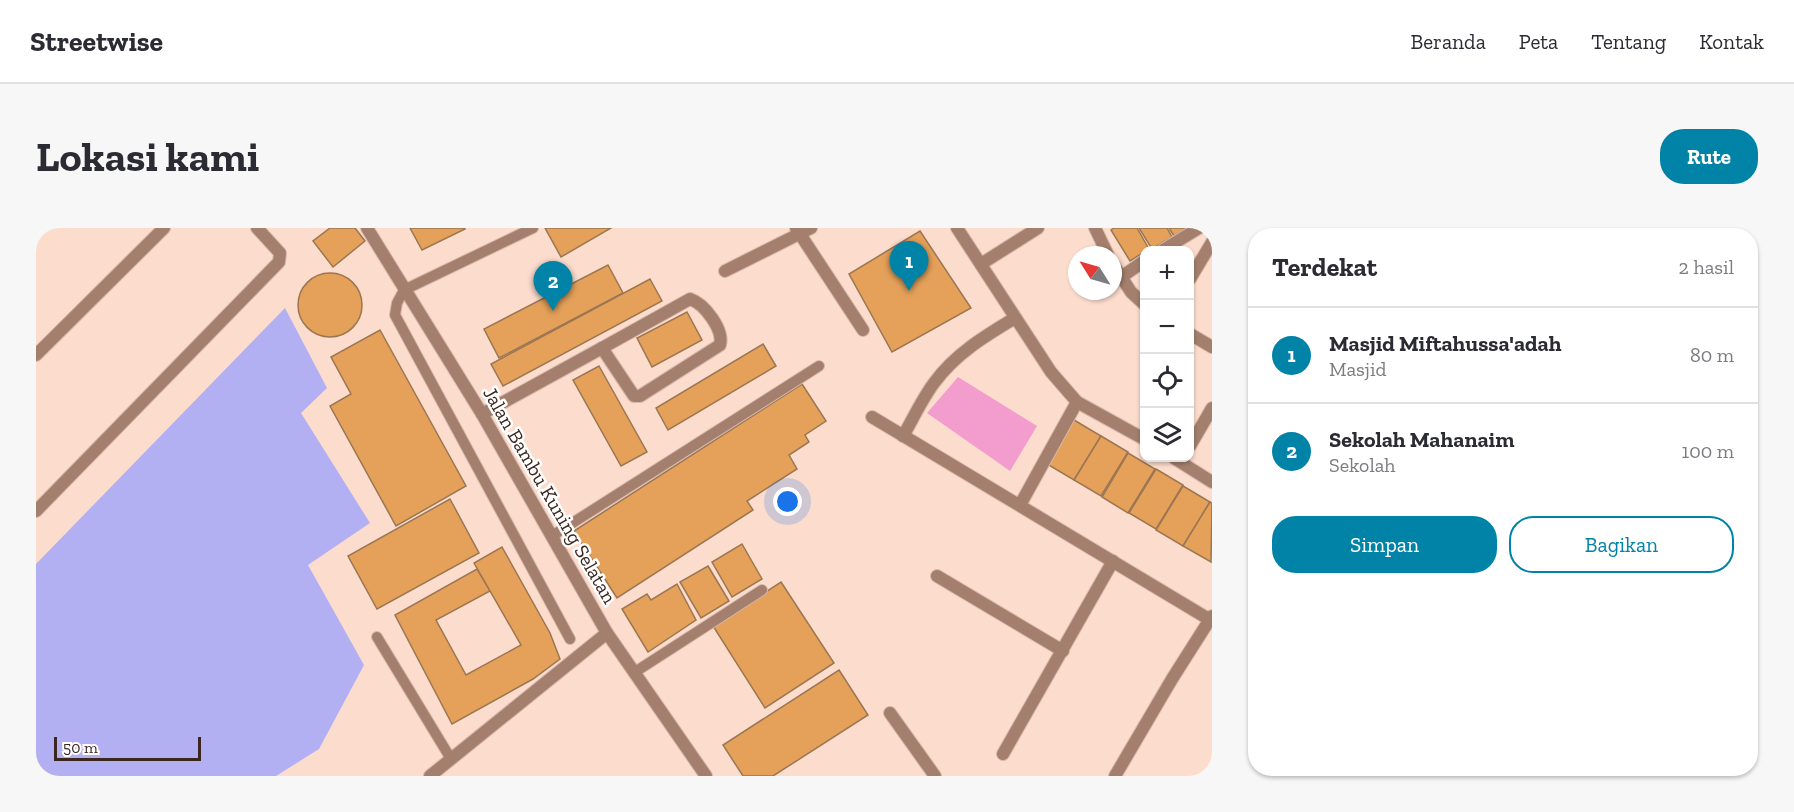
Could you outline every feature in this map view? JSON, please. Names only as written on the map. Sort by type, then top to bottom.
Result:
[{"type":"street","points":[[36,355],[164,228]]},
{"type":"street","points":[[38,505],[279,262],[279,253],[257,228]]},
{"type":"street","name":"Jalan Bambu Kuning Selatan","points":[[367,228],[482,414],[607,633],[706,776]]},
{"type":"street","points":[[957,228],[1050,372],[1077,402],[1140,437]]},
{"type":"street","points":[[981,264],[1038,228]]},
{"type":"street","points":[[1095,228],[1104,246]]},
{"type":"street","points":[[1170,246],[1199,228]]},
{"type":"street","points":[[725,271],[803,230],[825,275],[863,330]]},
{"type":"street","points":[[1194,272],[1212,242]]},
{"type":"street","points":[[1122,277],[1140,264]]},
{"type":"street","points":[[1122,280],[1140,300]]},
{"type":"street","points":[[482,414],[690,299],[701,304],[718,329],[722,340],[720,345],[636,397],[602,348]]},
{"type":"street","points":[[903,436],[932,384],[944,370],[962,353],[1015,318]]},
{"type":"street","points":[[1194,336],[1212,347]]},
{"type":"street","points":[[1020,505],[1077,402]]},
{"type":"street","points":[[1194,439],[1212,408]]},
{"type":"street","points":[[872,417],[1211,619],[1172,679],[1115,776]]},
{"type":"street","points":[[1183,462],[1212,482]]},
{"type":"street","points":[[1003,754],[1113,561]]},
{"type":"street","points":[[937,576],[1063,651]]},
{"type":"street","points":[[430,776],[607,633]]},
{"type":"street","points":[[890,713],[935,776]]},
{"type":"lane","points":[[533,228],[404,290],[397,303],[395,315],[570,639]]},
{"type":"lane","points":[[552,536],[819,366]]},
{"type":"lane","points":[[635,672],[762,590]]},
{"type":"lane","points":[[377,637],[451,759]]},
{"type":"shaded area","points":[[958,377],[1037,426],[1010,471],[927,413]]},
{"type":"water","points":[[285,308],[327,388],[301,413],[370,523],[308,565],[364,665],[319,749],[276,776],[36,776],[36,564]]},
{"type":"building","points":[[330,228],[355,228],[365,241],[333,267],[313,241]]},
{"type":"building","points":[[410,228],[465,228],[465,229],[422,250]]},
{"type":"building","points":[[545,228],[611,228],[561,257]]},
{"type":"building","points":[[1137,228],[1147,246],[1140,246],[1140,255],[1130,261],[1111,230]]},
{"type":"building","points":[[1139,228],[1167,228],[1172,237],[1157,246],[1150,246]]},
{"type":"building","points":[[1169,228],[1187,228],[1174,236]]},
{"type":"building","points":[[920,231],[971,308],[892,352],[849,274]]},
{"type":"building","points":[[608,265],[623,293],[499,358],[484,329]]},
{"type":"building","points":[[330,273],[342,275],[353,282],[360,293],[362,305],[360,317],[353,328],[342,335],[330,337],[318,335],[307,328],[300,317],[298,305],[300,293],[307,282],[318,275]]},
{"type":"building","points":[[650,279],[662,301],[503,386],[491,364]]},
{"type":"building","points":[[687,312],[702,340],[652,367],[637,338]]},
{"type":"building","points":[[380,330],[466,486],[396,526],[330,406],[351,394],[331,357]]},
{"type":"building","points":[[763,344],[776,366],[668,430],[656,408]]},
{"type":"building","points":[[599,366],[647,452],[621,466],[573,380]]},
{"type":"building","points":[[802,384],[826,421],[805,435],[809,442],[789,455],[797,469],[747,501],[753,510],[617,598],[574,531]]},
{"type":"building","points":[[1074,420],[1101,436],[1074,480],[1047,464]]},
{"type":"building","points":[[1101,436],[1128,452],[1101,496],[1074,480]]},
{"type":"building","points":[[1128,453],[1155,469],[1128,513],[1102,497]]},
{"type":"building","points":[[1156,469],[1183,485],[1156,529],[1129,513]]},
{"type":"building","points":[[1183,486],[1210,502],[1183,546],[1156,530]]},
{"type":"building","points":[[450,499],[479,553],[377,609],[348,556]]},
{"type":"building","points":[[1210,502],[1212,503],[1211,562],[1183,546]]},
{"type":"building","points":[[742,544],[762,579],[732,597],[712,562]]},
{"type":"building","points":[[502,547],[550,633],[560,659],[533,679],[452,724],[395,615],[477,569],[490,591],[436,620],[466,675],[521,645],[474,563]]},
{"type":"building","points":[[708,566],[729,601],[701,618],[680,582]]},
{"type":"building","points":[[781,582],[834,663],[765,708],[713,626]]},
{"type":"building","points":[[677,584],[696,620],[648,652],[622,609],[647,594],[651,600]]},
{"type":"building","points":[[839,670],[868,715],[773,776],[743,776],[723,745]]},
{"type":"place","name":"Masjid Miftahussa'adah","points":[[909,291]]},
{"type":"place","name":"Sekolah Mahanaim","points":[[553,311]]}]
